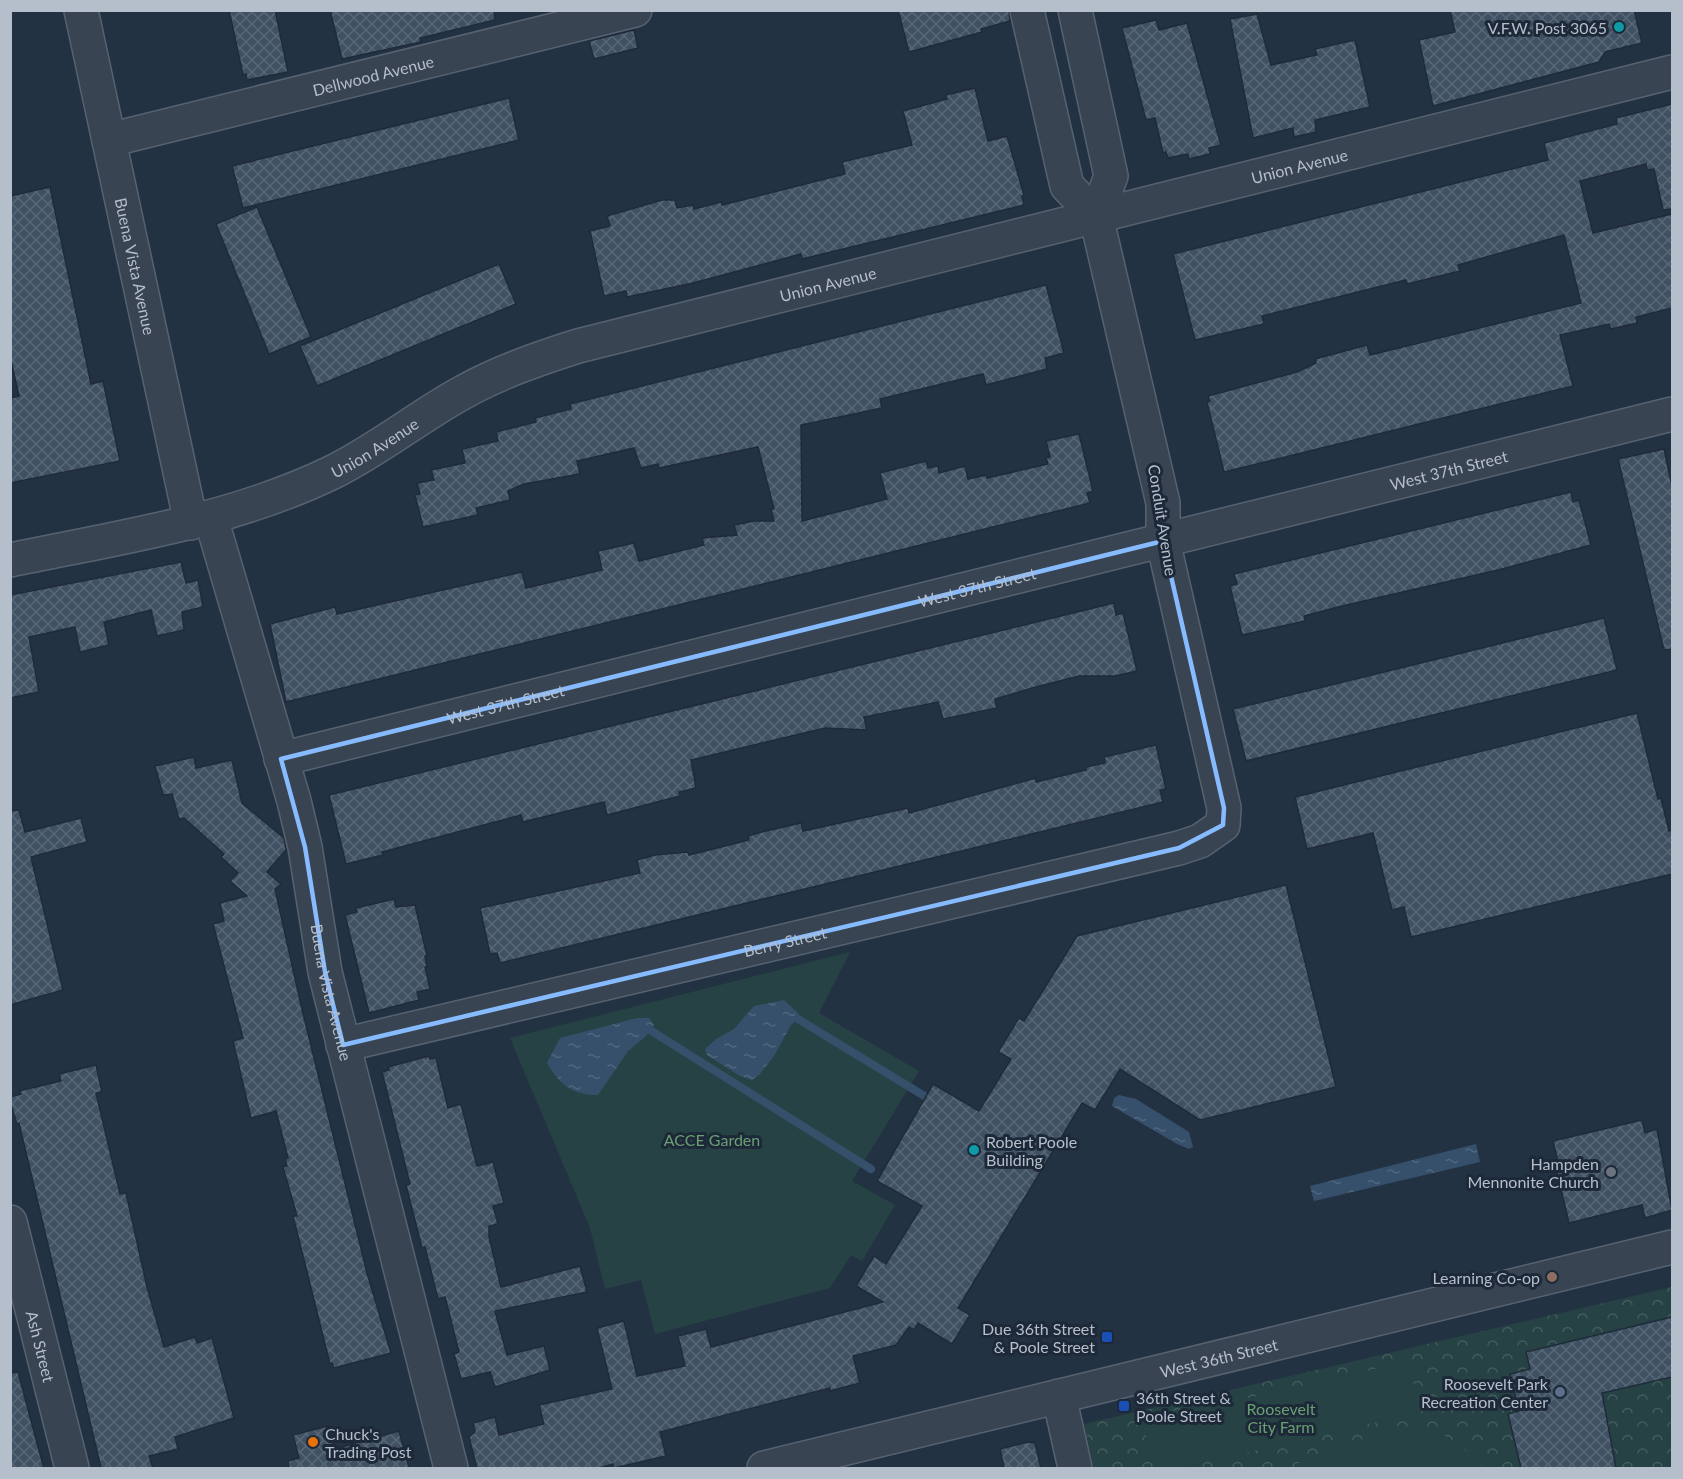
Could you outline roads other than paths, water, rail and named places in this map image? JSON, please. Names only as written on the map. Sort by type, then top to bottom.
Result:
[{"type":"street","name":"Buena Vista Avenue","points":[[81,10],[109,140],[201,520],[281,759],[305,847],[325,972],[452,1468]]},
{"type":"street","name":"Dellwood Avenue","points":[[109,140],[635,10]]},
{"type":"street","points":[[1027,10],[1067,186],[1096,216],[1111,176],[1075,10]]},
{"type":"street","name":"Union Avenue","points":[[10,560],[201,520],[276,496],[337,470],[460,394],[509,370],[545,356],[1672,72]]},
{"type":"street","name":"Conduit Avenue","points":[[1096,216],[1163,503],[1163,541],[1224,808],[1223,825]]},
{"type":"street","name":"West 37th Street","points":[[281,759],[1672,414]]},
{"type":"street","name":"Berry Street","points":[[343,1045],[1179,848],[1200,841],[1223,825]]},
{"type":"street","name":"Ash Street","points":[[10,1222],[72,1468]]},
{"type":"street","name":"West 36th Street","points":[[764,1468],[1672,1246]]},
{"type":"street","points":[[1059,1396],[1076,1468]]},
{"type":"water","points":[[784,1000],[799,1014],[798,1019],[791,1025],[774,1056],[760,1074],[752,1080],[740,1076],[707,1055],[705,1049],[716,1039],[734,1029],[754,1006]]},
{"type":"water","points":[[637,1018],[649,1018],[654,1025],[646,1036],[628,1051],[598,1095],[574,1091],[562,1083],[547,1063],[560,1038]]},
{"type":"water","points":[[1119,1095],[1136,1099],[1189,1132],[1193,1147],[1189,1149],[1177,1144],[1112,1106],[1114,1098]]},
{"type":"water","points":[[1476,1144],[1480,1162],[1314,1201],[1310,1186]]},
{"type":"waterway","points":[[798,1019],[926,1097]]},
{"type":"waterway","points":[[650,1030],[871,1169]]},
{"type":"place","name":"V.F.W. Post 3065","points":[[1619,27]]},
{"type":"place","name":"Robert Poole Building","points":[[974,1150]]},
{"type":"place","name":"Hampden Mennonite Church","points":[[1611,1172]]},
{"type":"place","name":"Learning Co-op","points":[[1552,1277]]},
{"type":"place","name":"Due 36th Street & Poole Street","points":[[1107,1337]]},
{"type":"place","name":"Roosevelt Park Recreation Center","points":[[1560,1392]]},
{"type":"place","name":"36th Street & Poole Street","points":[[1124,1406]]},
{"type":"place","name":"Chuck's Trading Post","points":[[313,1442]]},
{"type":"park label","name":"ACCE Garden","points":[[712,1139]]},
{"type":"park label","name":"Roosevelt City Farm","points":[[1281,1417]]}]
